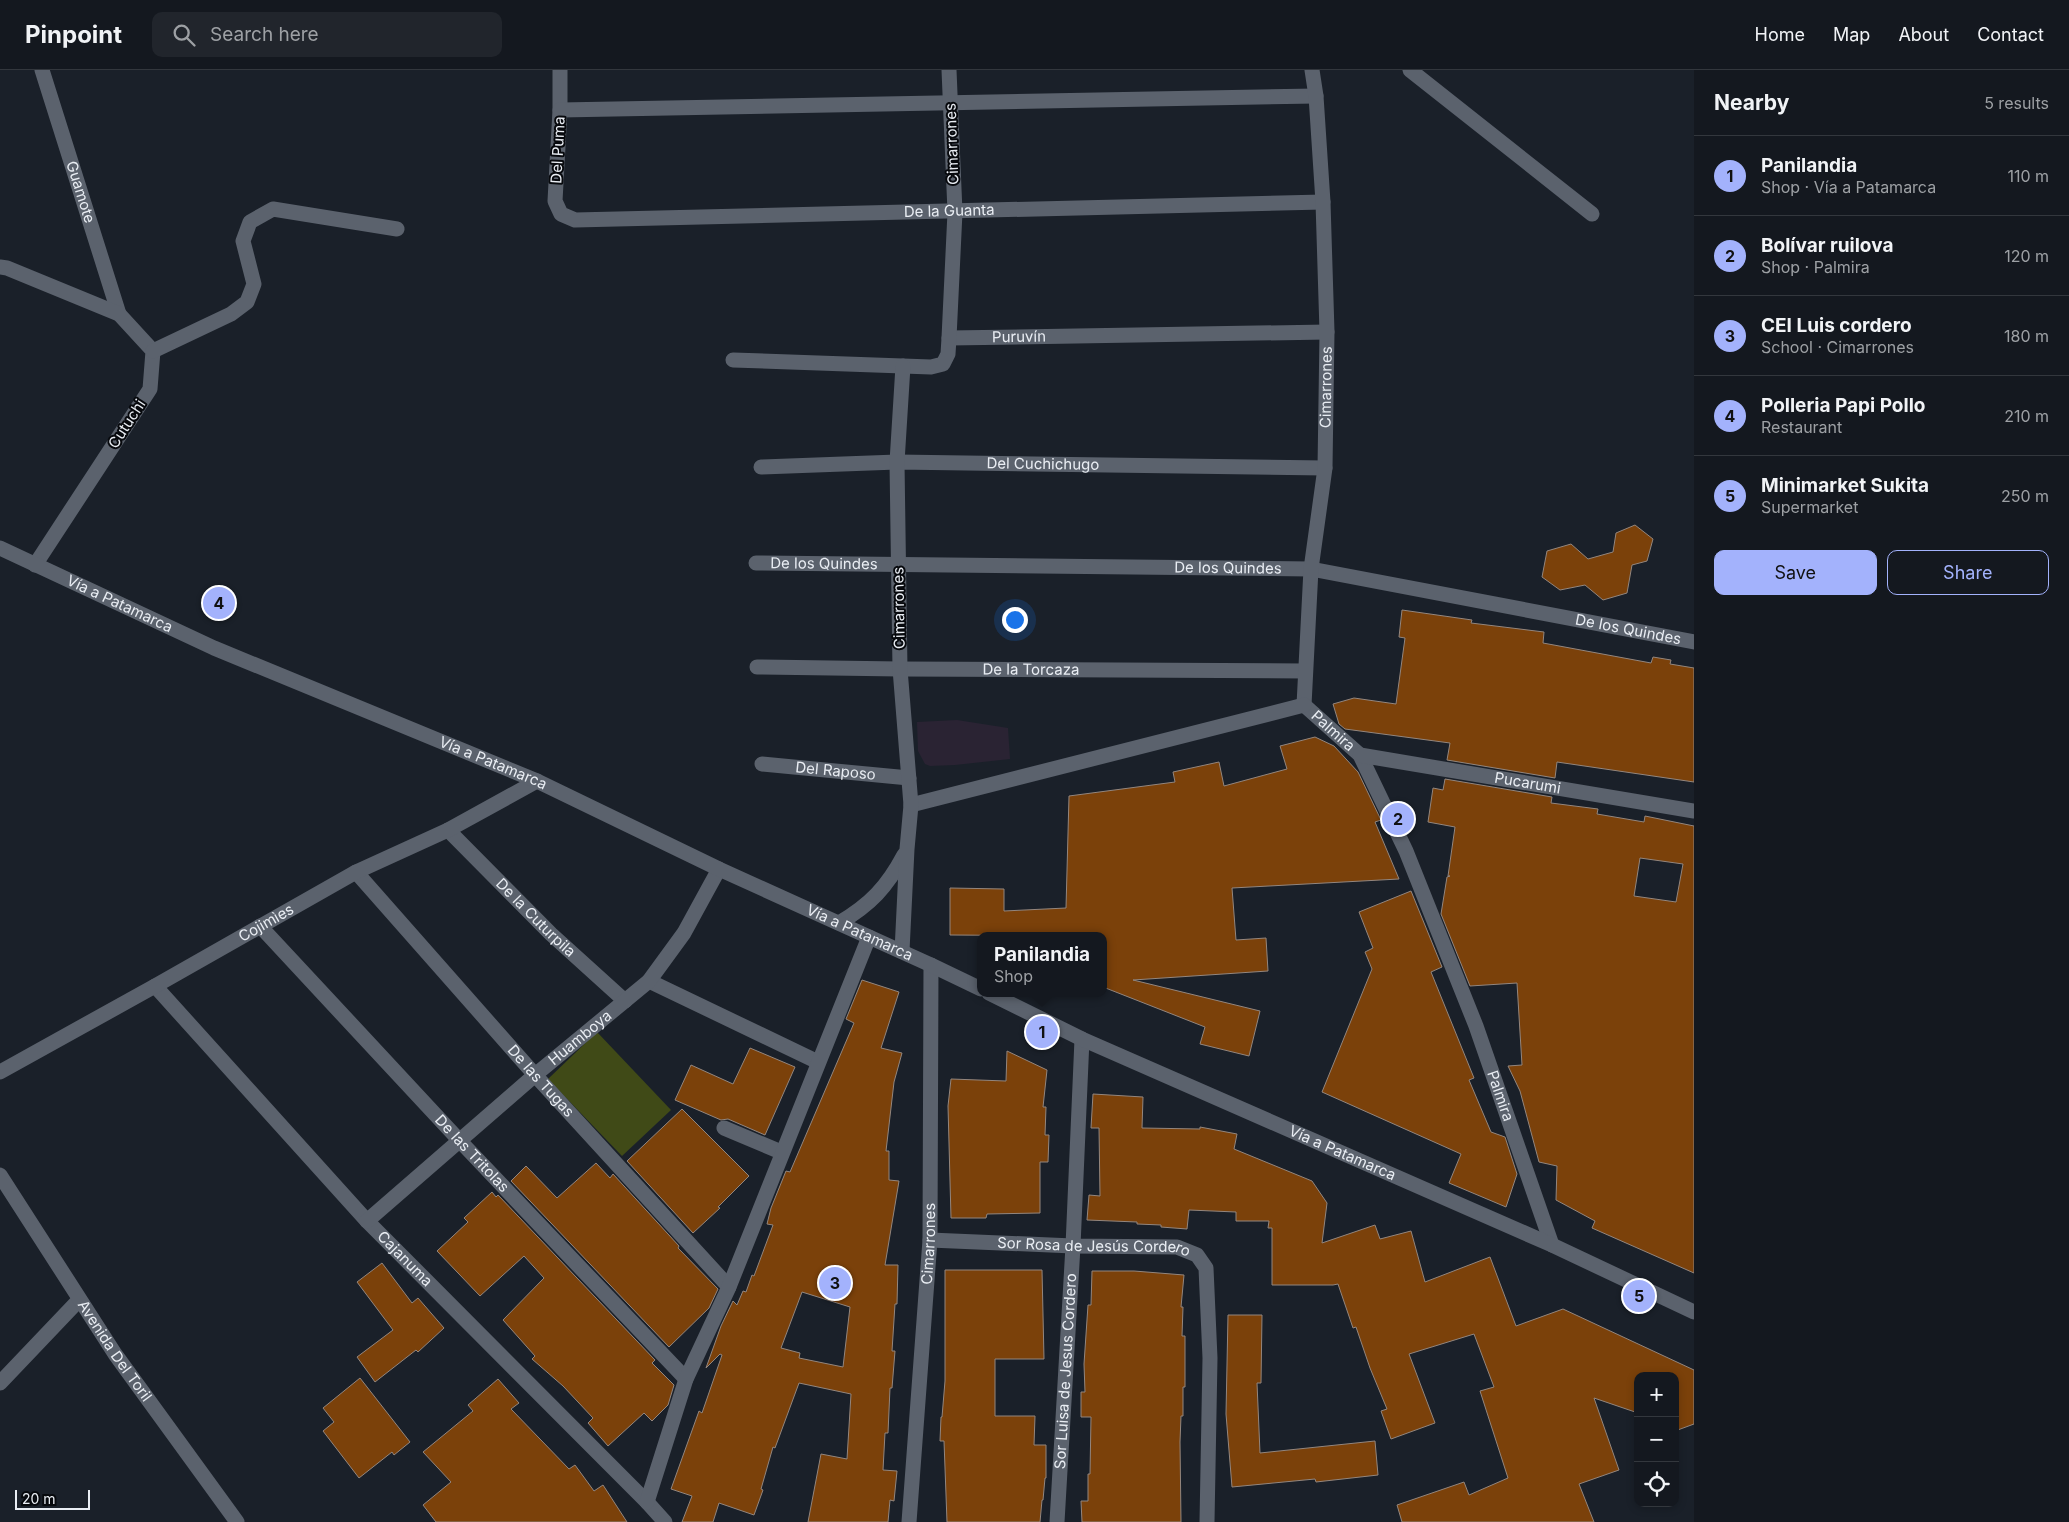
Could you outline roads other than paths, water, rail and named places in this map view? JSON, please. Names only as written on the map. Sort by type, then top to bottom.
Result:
[{"type":"street","name":"Guamote","points":[[42,70],[119,314]]},
{"type":"street","name":"Del Puma","points":[[560,70],[560,110],[555,201],[561,214],[575,220]]},
{"type":"street","name":"Cimarrones","points":[[949,338],[955,212],[950,70]]},
{"type":"street","name":"Cimarrones","points":[[1304,705],[1311,569],[1325,468],[1327,332],[1316,96],[1312,70]]},
{"type":"street","points":[[1410,70],[1592,214]]},
{"type":"street","points":[[560,110],[1316,96]]},
{"type":"street","name":"De la Guanta","points":[[575,220],[1322,202]]},
{"type":"street","points":[[0,267],[119,314],[153,351],[231,314],[247,302],[254,284],[242,241],[250,222],[273,209],[397,229]]},
{"type":"street","name":"Puruvín","points":[[949,338],[1327,332]]},
{"type":"street","points":[[734,360],[932,367],[943,364],[948,354],[949,338]]},
{"type":"street","name":"Cutuchi","points":[[35,565],[150,389],[153,351]]},
{"type":"street","name":"Cimarrones","points":[[902,951],[911,804],[900,670],[897,462],[903,366]]},
{"type":"street","name":"Del Cuchichugo","points":[[761,467],[897,462],[1325,468]]},
{"type":"street","name":"Vía a Patamarca","points":[[0,548],[214,648],[537,781],[719,869],[902,951],[977,987]]},
{"type":"street","name":"De los Quindes","points":[[756,563],[1311,569],[1694,642]]},
{"type":"street","name":"De la Torcaza","points":[[757,666],[900,670],[1305,671]]},
{"type":"street","name":"Palmira","points":[[911,804],[1304,705],[1360,756],[1406,851],[1472,1017],[1552,1245]]},
{"type":"street","name":"Pucarumi","points":[[1360,756],[1694,811]]},
{"type":"street","name":"Del Raposo","points":[[762,764],[909,778]]},
{"type":"street","name":"Cojimìes","points":[[0,1072],[356,872],[448,830],[537,781]]},
{"type":"street","name":"De la Cuturpila","points":[[448,830],[551,934],[625,1001]]},
{"type":"street","name":"Cimarrones","points":[[839,924],[860,911],[892,878],[907,849]]},
{"type":"street","name":"Huamboya","points":[[366,1221],[535,1075],[649,981],[684,933],[719,869]]},
{"type":"street","name":"De las Tugas","points":[[356,872],[535,1075],[729,1287]]},
{"type":"street","name":"De las Tritolas","points":[[260,926],[459,1140],[686,1379]]},
{"type":"street","points":[[647,1502],[686,1379],[729,1287],[868,936]]},
{"type":"street","name":"Cimarrones","points":[[909,1522],[930,1240],[930,964]]},
{"type":"street","points":[[649,981],[818,1062]]},
{"type":"street","name":"Cajanuma","points":[[155,986],[366,1221],[665,1522]]},
{"type":"street","name":"Vía a Patamarca","points":[[997,997],[1082,1039],[1552,1245],[1694,1312]]},
{"type":"street","name":"Sor Luisa de Jesus Cordero","points":[[1057,1522],[1073,1246],[1082,1039]]},
{"type":"street","points":[[724,1128],[781,1152]]},
{"type":"street","name":"Avenida Del Toril","points":[[0,1176],[115,1354],[237,1522]]},
{"type":"street","name":"Sor Rosa de Jesús Cordero","points":[[930,1240],[1073,1246],[1177,1247],[1197,1255],[1206,1268],[1210,1358],[1207,1522]]},
{"type":"street","points":[[0,1383],[79,1300]]},
{"type":"place","name":"Polleria Papi Pollo","points":[[219,603]]},
{"type":"place","name":"Bolívar ruilova","points":[[1398,819]]},
{"type":"place","name":"Panilandia","points":[[1042,1032]]},
{"type":"place","name":"CEI Luis cordero","points":[[835,1283]]},
{"type":"place","name":"Minimarket Sukita","points":[[1639,1296]]}]
